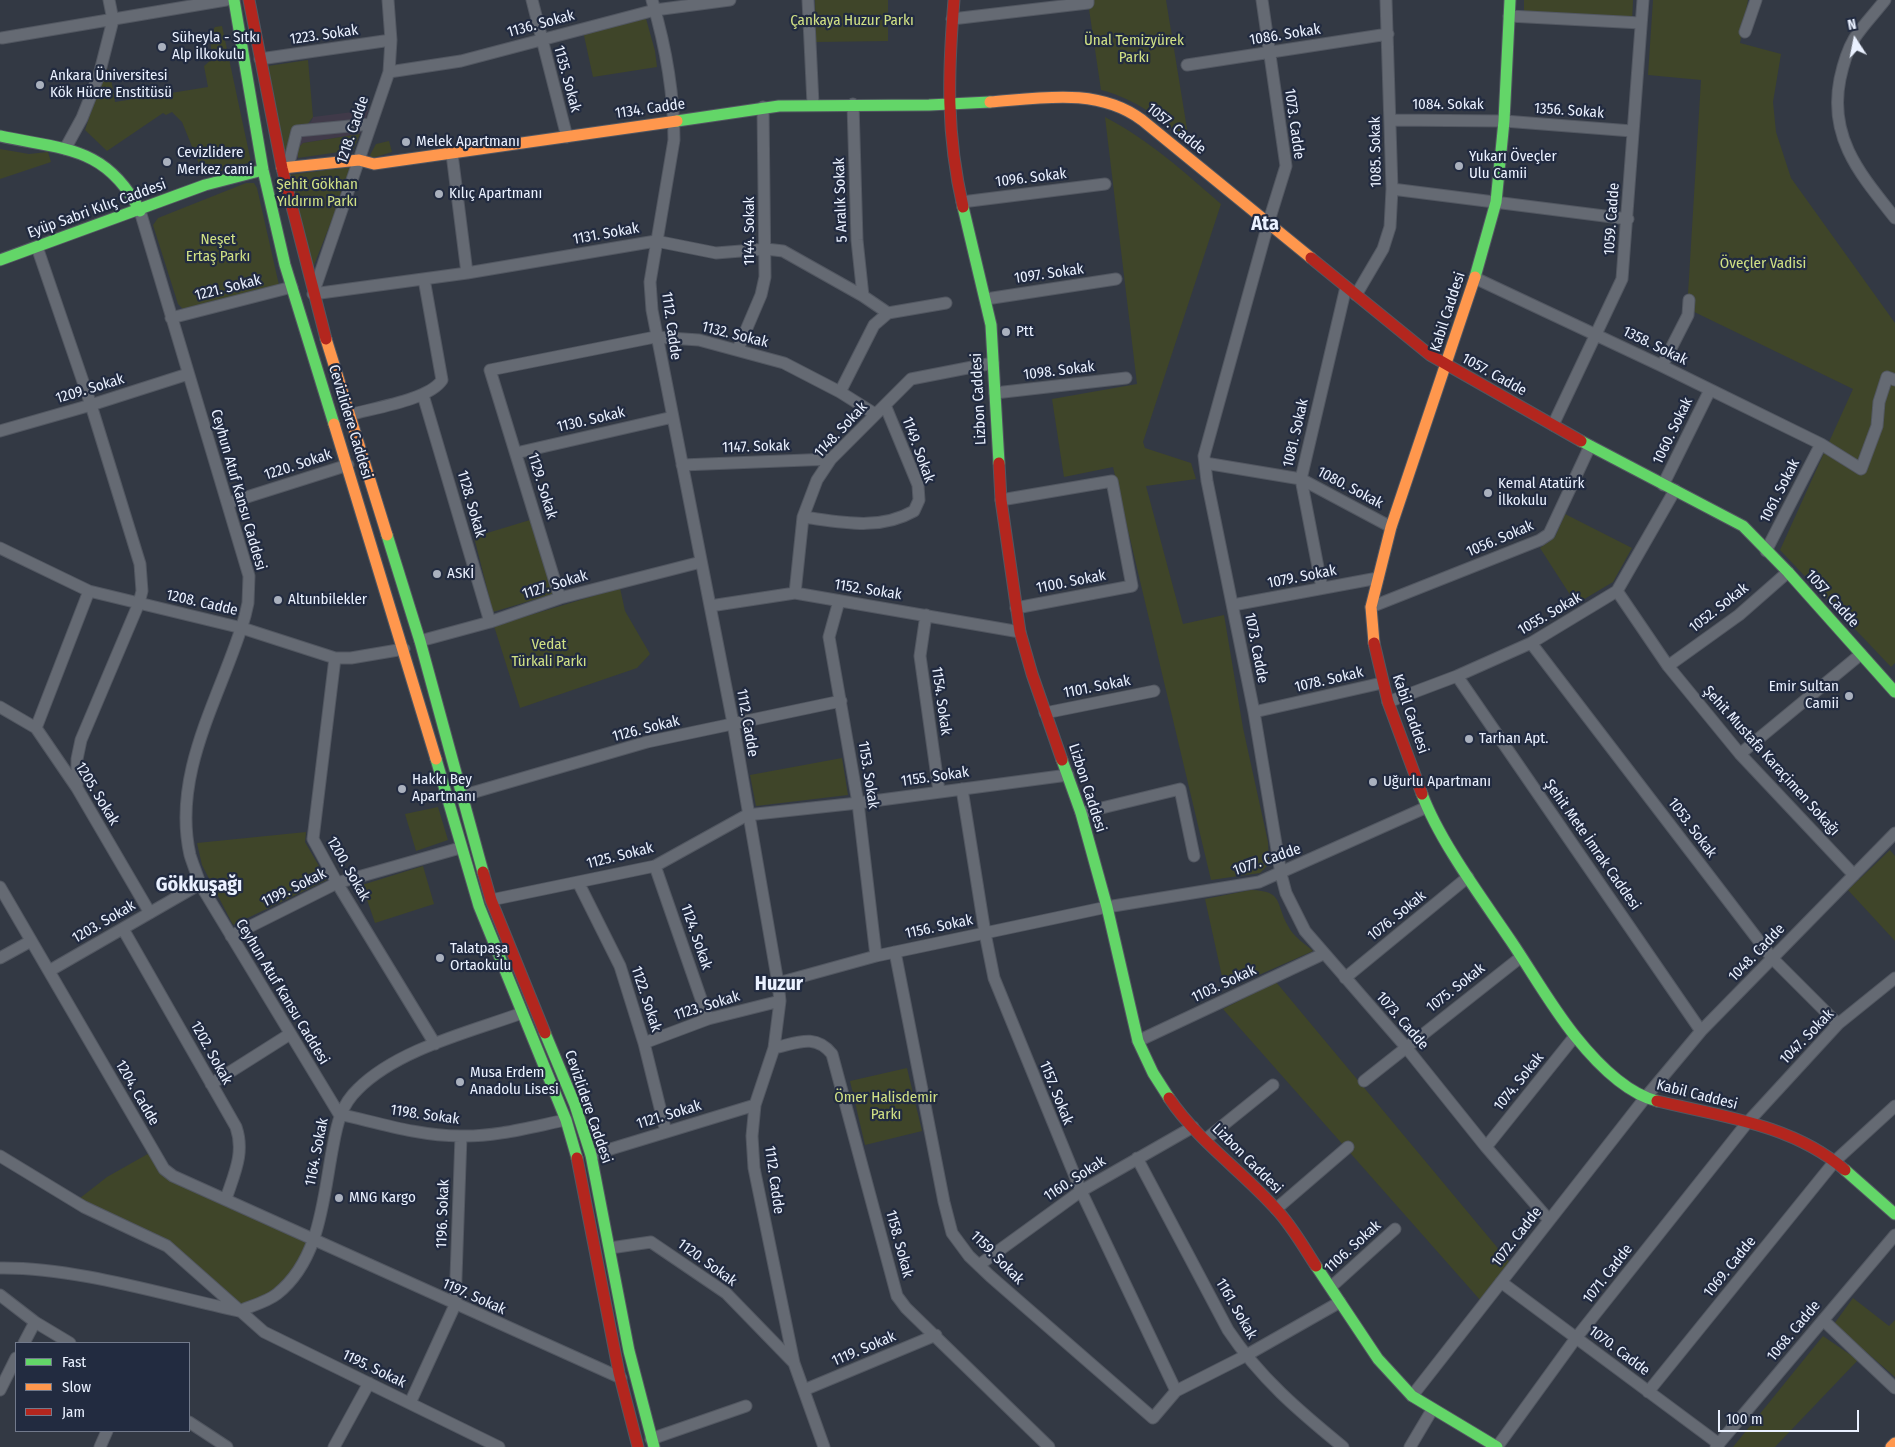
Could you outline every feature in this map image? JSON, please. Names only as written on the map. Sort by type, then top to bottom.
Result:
[{"type":"main road","name":"Cevizlidere Caddesi","points":[[234,0],[263,170],[292,288],[404,649],[460,848],[479,906],[566,1120],[578,1162],[621,1378],[638,1447]]},
{"type":"main road","name":"Cevizlidere Caddesi","points":[[249,0],[260,59],[313,294],[420,642],[474,844],[491,900],[574,1105],[591,1155],[637,1384],[652,1443]]},
{"type":"main road","name":"Lizbon Caddesi","points":[[954,0],[948,105],[951,139],[962,202],[991,325],[1001,500],[1020,632],[1045,713],[1081,812],[1107,907],[1138,1041],[1162,1087],[1193,1127],[1276,1209],[1295,1233],[1378,1359],[1412,1396],[1432,1410],[1497,1447]]},
{"type":"main road","name":"Kabil Caddesi","points":[[1510,0],[1504,121],[1496,202],[1475,278],[1447,366],[1391,527],[1371,608],[1372,636],[1388,702],[1428,807],[1468,877],[1575,1036],[1611,1074],[1645,1098],[1785,1133],[1806,1143],[1836,1161],[1895,1214]]},
{"type":"main road","name":"1057. Cadde","points":[[948,105],[1074,98],[1103,100],[1117,105],[1142,120],[1415,344],[1447,366],[1590,446],[1743,526],[1788,572],[1895,692]]},
{"type":"main road","name":"1134. Cadde","points":[[359,160],[374,164],[452,154],[763,107],[813,104],[948,105]]},
{"type":"main road","name":"Ceyhun Atuf Kansu Caddesi","points":[[0,136],[65,149],[104,163],[125,184],[134,197],[140,211]]},
{"type":"main road","points":[[285,167],[359,160]]},
{"type":"main road","name":"Eyüp Sabri Kılıç Caddesi","points":[[0,260],[140,211],[205,185],[263,170]]},
{"type":"main road","points":[[460,848],[474,844]]},
{"type":"main road","points":[[621,1378],[637,1384]]},
{"type":"main road","points":[[1891,1447],[1895,1443]]},
{"type":"street","points":[[65,149],[82,118],[98,75],[113,20],[109,0]]},
{"type":"street","points":[[0,35],[113,20],[226,0]]},
{"type":"street","name":"1218. Cadde","points":[[313,294],[389,72],[391,40],[388,0]]},
{"type":"street","name":"1135. Sokak","points":[[532,0],[567,137]]},
{"type":"street","name":"1136. Sokak","points":[[389,72],[461,61],[542,40],[653,5],[730,0]]},
{"type":"street","points":[[808,0],[813,104]]},
{"type":"street","name":"1073. Cadde","points":[[1262,0],[1286,166],[1205,448],[1205,463],[1254,712],[1281,874],[1295,914],[1305,931],[1323,954],[1405,1046],[1486,1147],[1549,1220]]},
{"type":"street","name":"1085. Sokak","points":[[1356,295],[1383,249],[1390,227],[1392,189],[1391,120],[1386,0]]},
{"type":"street","name":"1059. Cadde","points":[[1553,425],[1622,279],[1643,0]]},
{"type":"street","points":[[1745,32],[1756,0]]},
{"type":"street","points":[[1885,0],[1854,40],[1844,64],[1837,96],[1839,125],[1848,153],[1865,180],[1895,218]]},
{"type":"street","points":[[952,19],[1088,2]]},
{"type":"street","name":"1112. Cadde","points":[[653,5],[662,43],[674,121],[673,157],[656,241],[650,282],[655,336],[733,723],[747,815],[778,983],[780,1001],[774,1048],[755,1105],[752,1136],[754,1168],[794,1363],[824,1447]]},
{"type":"street","points":[[1509,16],[1641,23]]},
{"type":"street","name":"1086. Sokak","points":[[1187,65],[1388,34]]},
{"type":"street","name":"1223. Sokak","points":[[260,59],[391,40]]},
{"type":"street","name":"5 Aralık Sokak","points":[[853,104],[857,245],[863,296]]},
{"type":"street","name":"1144. Sokak","points":[[738,349],[761,295],[765,278],[763,107]]},
{"type":"street","name":"1084. Sokak","points":[[1391,120],[1504,121]]},
{"type":"street","name":"1356. Sokak","points":[[1504,121],[1632,130]]},
{"type":"street","points":[[285,167],[298,131],[371,124]]},
{"type":"street","points":[[452,154],[468,273]]},
{"type":"street","name":"1096. Sokak","points":[[962,202],[1105,184]]},
{"type":"street","points":[[1392,189],[1628,218]]},
{"type":"street","name":"Ceyhun Atuf Kansu Caddesi","points":[[140,211],[249,576],[248,603],[242,628],[201,737],[189,786],[187,835],[190,856],[200,884],[339,1114]]},
{"type":"street","name":"1131. Sokak","points":[[313,294],[468,273],[656,241],[716,253],[766,249],[783,251],[863,296],[888,313]]},
{"type":"street","points":[[37,248],[91,405],[140,564],[142,591],[139,603],[81,740],[77,759],[77,788]]},
{"type":"street","name":"1358. Sokak","points":[[1475,278],[1596,334],[1821,444],[1861,469],[1877,426],[1879,402],[1887,377],[1895,380]]},
{"type":"street","points":[[349,415],[423,395],[438,386],[442,380],[424,279]]},
{"type":"street","name":"1097. Sokak","points":[[986,299],[1116,279]]},
{"type":"street","name":"1081. Sokak","points":[[1322,588],[1301,479],[1346,287]]},
{"type":"street","name":"1221. Sokak","points":[[171,318],[292,288]]},
{"type":"street","points":[[1662,366],[1688,316],[1689,300]]},
{"type":"street","points":[[840,392],[874,325],[888,313],[946,304]]},
{"type":"street","name":"1132. Sokak","points":[[494,384],[490,370],[517,366],[655,336],[699,340],[784,363],[840,392],[875,414]]},
{"type":"street","name":"1148. Sokak","points":[[795,593],[803,516],[817,480],[831,459],[911,379],[993,363]]},
{"type":"street","name":"1209. Sokak","points":[[0,431],[91,405],[188,374]]},
{"type":"street","name":"1098. Sokak","points":[[995,393],[1126,378]]},
{"type":"street","name":"1129. Sokak","points":[[494,384],[560,598]]},
{"type":"street","name":"1060. Sokak","points":[[1663,485],[1710,390]]},
{"type":"street","name":"1128. Sokak","points":[[423,395],[490,622]]},
{"type":"street","name":"1149. Sokak","points":[[803,516],[851,524],[868,524],[890,522],[914,511],[919,500],[918,486],[885,405]]},
{"type":"street","name":"1130. Sokak","points":[[516,453],[672,417]]},
{"type":"street","name":"1061. Sokak","points":[[1766,551],[1821,444]]},
{"type":"street","name":"1056. Sokak","points":[[1371,608],[1540,540],[1549,534],[1590,446]]},
{"type":"street","name":"1147. Sokak","points":[[682,464],[831,459]]},
{"type":"street","name":"1080. Sokak","points":[[1205,463],[1301,479],[1391,527]]},
{"type":"street","name":"1220. Sokak","points":[[228,503],[348,465]]},
{"type":"street","name":"1100. Sokak","points":[[1001,500],[1112,481],[1132,586],[1016,608]]},
{"type":"street","name":"1055. Sokak","points":[[1388,702],[1457,676],[1531,643],[1617,591],[1675,490]]},
{"type":"street","name":"1208. Cadde","points":[[0,548],[89,591],[242,628],[335,658],[350,658],[404,649]]},
{"type":"street","name":"1127. Sokak","points":[[420,642],[490,622],[560,598],[701,562]]},
{"type":"street","name":"1052. Sokak","points":[[1668,666],[1739,615],[1788,572]]},
{"type":"street","name":"1079. Sokak","points":[[1233,605],[1378,578]]},
{"type":"street","points":[[36,728],[89,591]]},
{"type":"street","name":"Şehit Mustafa Karaçimen Sokağı","points":[[1617,591],[1668,666],[1740,754],[1854,875]]},
{"type":"street","name":"1152. Sokak","points":[[710,606],[795,593],[1020,632]]},
{"type":"street","name":"1153. Sokak","points":[[839,601],[829,637],[858,803],[876,956]]},
{"type":"street","name":"1154. Sokak","points":[[926,615],[920,656],[938,791]]},
{"type":"street","name":"1053. Sokak","points":[[1531,643],[1772,958],[1838,1024]]},
{"type":"street","points":[[1740,754],[1861,654]]},
{"type":"street","name":"1200. Sokak","points":[[335,658],[313,838],[337,883],[435,1044]]},
{"type":"street","name":"Şehit Mete İmrak Caddesi","points":[[1457,676],[1701,1031]]},
{"type":"street","name":"1078. Sokak","points":[[1254,712],[1382,683]]},
{"type":"street","name":"1101. Sokak","points":[[1045,713],[1154,691]]},
{"type":"street","name":"1126. Sokak","points":[[461,796],[647,742],[841,701]]},
{"type":"street","name":"1205. Sokak","points":[[0,707],[36,728],[77,788],[150,913]]},
{"type":"street","name":"1155. Sokak","points":[[747,815],[858,803],[1068,775]]},
{"type":"street","name":"1157. Sokak","points":[[962,789],[994,978],[1081,1191],[1176,1391]]},
{"type":"street","points":[[1081,812],[1180,789],[1194,856]]},
{"type":"street","name":"1077. Cadde","points":[[1107,907],[1235,887],[1281,874],[1428,807]]},
{"type":"street","name":"1125. Sokak","points":[[491,900],[655,866],[747,815]]},
{"type":"street","name":"1048. Cadde","points":[[1645,1098],[1701,1031],[1895,833]]},
{"type":"street","name":"1199. Sokak","points":[[231,936],[337,883],[460,848]]},
{"type":"street","name":"1124. Sokak","points":[[655,866],[708,1019]]},
{"type":"street","name":"1076. Sokak","points":[[1345,978],[1468,877]]},
{"type":"street","name":"1122. Sokak","points":[[578,882],[620,966],[644,1043],[666,1132]]},
{"type":"street","name":"1203. Sokak","points":[[49,972],[200,884]]},
{"type":"street","name":"1204. Cadde","points":[[0,887],[164,1169],[173,1176],[315,1241]]},
{"type":"street","name":"1156. Sokak","points":[[778,983],[876,956],[1107,907]]},
{"type":"street","name":"1202. Sokak","points":[[123,929],[236,1127],[241,1142],[239,1157],[226,1199]]},
{"type":"street","points":[[0,958],[31,941]]},
{"type":"street","name":"1159. Sokak","points":[[895,952],[944,1202],[952,1233],[979,1265],[1154,1418],[1176,1391],[1245,1356],[1340,1302]]},
{"type":"street","name":"1103. Sokak","points":[[1138,1041],[1323,954]]},
{"type":"street","name":"1075. Sokak","points":[[1364,1081],[1405,1046],[1521,957]]},
{"type":"street","name":"1047. Sokak","points":[[1747,1123],[1838,1024],[1895,978]]},
{"type":"street","name":"1123. Sokak","points":[[644,1043],[708,1019],[780,1001]]},
{"type":"street","name":"1164. Sokak","points":[[239,1311],[276,1295],[294,1277],[315,1241],[339,1114],[357,1089],[383,1068],[435,1044],[522,1013]]},
{"type":"street","points":[[210,1084],[290,1034]]},
{"type":"street","name":"1074. Sokak","points":[[1486,1147],[1575,1036]]},
{"type":"street","name":"1158. Sokak","points":[[774,1048],[813,1040],[824,1044],[832,1054],[897,1296],[906,1308],[936,1335],[1049,1447]]},
{"type":"street","points":[[1206,1139],[1272,1085]]},
{"type":"street","name":"1072. Cadde","points":[[1412,1396],[1645,1098]]},
{"type":"street","name":"1121. Sokak","points":[[591,1155],[755,1105]]},
{"type":"street","name":"1069. Cadde","points":[[1648,1392],[1836,1161],[1895,1106]]},
{"type":"street","name":"1198. Sokak","points":[[339,1114],[421,1133],[461,1136],[510,1131],[566,1120]]},
{"type":"street","name":"1071. Cadde","points":[[1497,1447],[1576,1338],[1747,1123]]},
{"type":"street","name":"1160. Sokak","points":[[979,1265],[1081,1191],[1193,1127]]},
{"type":"street","name":"1196. Sokak","points":[[410,1403],[455,1305],[461,1136]]},
{"type":"street","points":[[1276,1209],[1348,1148]]},
{"type":"street","name":"1195. Sokak","points":[[0,1156],[84,1207],[167,1246],[206,1278],[239,1311],[264,1332],[496,1446]]},
{"type":"street","name":"1161. Sokak","points":[[1137,1158],[1228,1330],[1245,1356],[1287,1401],[1344,1447]]},
{"type":"street","name":"1106. Sokak","points":[[1330,1287],[1395,1228]]},
{"type":"street","name":"1068. Cadde","points":[[1717,1445],[1895,1235]]},
{"type":"street","name":"1197. Sokak","points":[[315,1241],[621,1378]]},
{"type":"street","name":"1120. Sokak","points":[[610,1248],[651,1242],[726,1293],[794,1363]]},
{"type":"street","points":[[0,1268],[29,1267],[74,1274],[239,1311]]},
{"type":"street","name":"1070. Cadde","points":[[1501,1282],[1717,1445]]},
{"type":"street","points":[[0,1296],[35,1322],[68,1342]]},
{"type":"street","points":[[1823,1320],[1895,1388]]},
{"type":"street","points":[[25,1342],[35,1322]]},
{"type":"street","name":"1119. Sokak","points":[[804,1390],[936,1335]]},
{"type":"street","points":[[0,1390],[15,1360]]},
{"type":"street","points":[[334,1447],[369,1383]]},
{"type":"street","points":[[652,1443],[746,1406]]},
{"type":"street","points":[[1410,1447],[1432,1410]]},
{"type":"street","points":[[190,1423],[227,1447]]},
{"type":"street","points":[[100,1447],[107,1432]]},
{"type":"shaded area","points":[[369,110],[360,134],[303,143],[298,158],[285,152],[290,146],[294,127],[311,122],[313,117]]},
{"type":"green space","name":"Çankaya Huzur Parkı","points":[[815,0],[888,0],[888,41],[816,42]]},
{"type":"green space","name":"Ünal Temizyürek Parkı","points":[[1093,0],[1166,0],[1189,141],[1137,104],[1101,90],[1089,9],[1093,6]]},
{"type":"green space","points":[[1524,0],[1633,0],[1632,22],[1524,15]]},
{"type":"green space","name":"Öveçler Vadisi","points":[[1653,0],[1748,0],[1740,43],[1781,54],[1773,102],[1776,132],[1791,178],[1895,323],[1895,663],[1891,667],[1780,550],[1853,389],[1682,306],[1688,294],[1701,80],[1648,75]]},
{"type":"green space","points":[[645,15],[655,51],[657,67],[593,77],[583,31]]},
{"type":"green space","points":[[222,26],[251,162],[204,176],[182,122],[172,112],[166,115],[163,113],[107,151],[85,130],[106,67],[110,73],[115,102],[208,87],[204,66],[212,59],[210,35],[215,27]]},
{"type":"green space","points":[[308,60],[313,117],[307,125],[295,127],[290,146],[285,152],[268,66]]},
{"type":"green space","points":[[1105,117],[1151,146],[1221,204],[1143,442],[1145,448],[1191,463],[1196,479],[1146,486],[1183,624],[1224,615],[1243,728],[1268,842],[1269,864],[1260,873],[1211,880],[1113,467],[1064,477],[1052,399],[1137,384]]},
{"type":"green space","points":[[360,134],[353,150],[298,158],[298,148],[303,143]]},
{"type":"green space","points":[[389,141],[392,152],[372,158],[370,155],[376,144]]},
{"type":"green space","points":[[0,149],[29,154],[48,152],[51,162],[0,179]]},
{"type":"green space","name":"Şehit Gökhan Yıldırım Parkı","points":[[350,167],[351,172],[312,270],[289,175]]},
{"type":"green space","name":"Neşet Ertaş Parkı","points":[[246,183],[254,183],[257,188],[279,285],[184,310],[178,304],[153,225],[158,218]]},
{"type":"green space","points":[[1565,514],[1632,548],[1613,582],[1576,604],[1540,548],[1555,537]]},
{"type":"green space","points":[[530,520],[553,594],[493,612],[474,537]]},
{"type":"green space","name":"Vedat Türkali Parkı","points":[[620,588],[625,611],[650,654],[637,668],[520,708],[494,626]]},
{"type":"green space","points":[[842,758],[848,795],[756,806],[750,775]]},
{"type":"green space","points":[[438,807],[448,840],[416,851],[405,814]]},
{"type":"green space","points":[[306,832],[305,842],[327,880],[233,925],[202,865],[197,843]]},
{"type":"green space","points":[[1890,850],[1895,856],[1895,941],[1848,890]]},
{"type":"green space","points":[[423,866],[434,904],[375,923],[362,885]]},
{"type":"green space","points":[[1251,890],[1262,891],[1274,896],[1290,930],[1313,951],[1225,990],[1205,899]]},
{"type":"green space","points":[[1276,982],[1511,1264],[1481,1301],[1223,1009]]},
{"type":"green space","name":"Ömer Halisdemir Parkı","points":[[907,1068],[922,1131],[865,1145],[850,1081]]},
{"type":"green space","points":[[153,1151],[164,1169],[315,1241],[295,1277],[239,1311],[167,1246],[75,1202],[107,1177]]},
{"type":"green space","points":[[1853,1298],[1889,1326],[1895,1320],[1895,1377],[1834,1324]]},
{"type":"green space","points":[[1823,1336],[1858,1360],[1775,1447],[1733,1447]]},
{"type":"traffic: fast","points":[[234,0],[263,170],[285,265],[334,424]]},
{"type":"traffic: fast","points":[[1475,277],[1496,202],[1504,121],[1510,0]]},
{"type":"traffic: fast","points":[[677,121],[779,106],[929,105],[990,102]]},
{"type":"traffic: fast","points":[[0,136],[64,149],[82,154],[98,162],[113,174],[127,190],[140,211]]},
{"type":"traffic: fast","points":[[0,260],[205,185],[263,170]]},
{"type":"traffic: fast","points":[[963,207],[991,325],[999,463]]},
{"type":"traffic: fast","points":[[1581,441],[1743,526],[1788,572],[1895,692]]},
{"type":"traffic: fast","points":[[387,535],[420,641],[483,872]]},
{"type":"traffic: fast","points":[[436,759],[479,906],[566,1120],[577,1158]]},
{"type":"traffic: fast","points":[[1062,760],[1081,813],[1107,907],[1138,1041],[1153,1073],[1169,1098]]},
{"type":"traffic: fast","points":[[1422,794],[1450,850],[1566,1025],[1592,1056],[1622,1084],[1645,1097],[1657,1101]]},
{"type":"traffic: fast","points":[[545,1033],[575,1105],[591,1155],[629,1351],[654,1447]]},
{"type":"traffic: fast","points":[[1845,1170],[1895,1214]]},
{"type":"traffic: fast","points":[[1316,1266],[1378,1359],[1412,1396],[1497,1447]]},
{"type":"traffic: slow","points":[[990,102],[1069,97],[1107,103],[1125,110],[1142,120],[1311,258]]},
{"type":"traffic: slow","points":[[282,168],[359,160],[374,164],[677,121]]},
{"type":"traffic: slow","points":[[1374,643],[1371,607],[1391,527],[1475,277]]},
{"type":"traffic: slow","points":[[326,339],[387,535]]},
{"type":"traffic: slow","points":[[334,424],[436,759]]},
{"type":"traffic: slow","points":[[1891,1447],[1895,1443]]},
{"type":"traffic: jam","points":[[249,0],[282,168],[326,339]]},
{"type":"traffic: jam","points":[[954,0],[950,53],[951,128],[957,180],[963,207]]},
{"type":"traffic: jam","points":[[1311,258],[1430,355],[1581,441]]},
{"type":"traffic: jam","points":[[999,463],[1001,500],[1020,632],[1032,674],[1062,760]]},
{"type":"traffic: jam","points":[[1374,643],[1388,702],[1422,794]]},
{"type":"traffic: jam","points":[[483,872],[491,900],[545,1033]]},
{"type":"traffic: jam","points":[[1169,1098],[1193,1128],[1263,1195],[1282,1216],[1316,1266]]},
{"type":"traffic: jam","points":[[1657,1101],[1756,1124],[1780,1132],[1803,1142],[1845,1170]]},
{"type":"traffic: jam","points":[[577,1158],[619,1373],[638,1447]]},
{"type":"place","name":"Süheyla - Sıtkı Alp İlkokulu","points":[[162,47]]},
{"type":"place","name":"Ankara Üniversitesi Kök Hücre Enstitüsü","points":[[40,85]]},
{"type":"place","name":"Melek Apartmanı","points":[[406,142]]},
{"type":"place","name":"Cevizlidere Merkez cami","points":[[167,162]]},
{"type":"place","name":"Yukarı Öveçler Ulu Camii","points":[[1459,166]]},
{"type":"place","name":"Kılıç Apartmanı","points":[[439,194]]},
{"type":"place","name":"Ptt","points":[[1006,332]]},
{"type":"place","name":"Kemal Atatürk İlkokulu","points":[[1488,493]]},
{"type":"place","name":"ASKİ","points":[[437,574]]},
{"type":"place","name":"Altunbilekler","points":[[278,600]]},
{"type":"place","name":"Emir Sultan Camii","points":[[1849,696]]},
{"type":"place","name":"Tarhan Apt.","points":[[1469,739]]},
{"type":"place","name":"Uğurlu Apartmanı","points":[[1373,782]]},
{"type":"place","name":"Hakkı Bey Apartmanı","points":[[402,789]]},
{"type":"place","name":"Talatpaşa Ortaokulu","points":[[440,958]]},
{"type":"place","name":"Musa Erdem Anadolu Lisesi","points":[[460,1082]]},
{"type":"place","name":"MNG Kargo","points":[[339,1198]]},
{"type":"district","name":"Ata","points":[[1265,224]]},
{"type":"district","name":"Gökkuşağı","points":[[199,885]]},
{"type":"district","name":"Huzur","points":[[779,984]]}]
